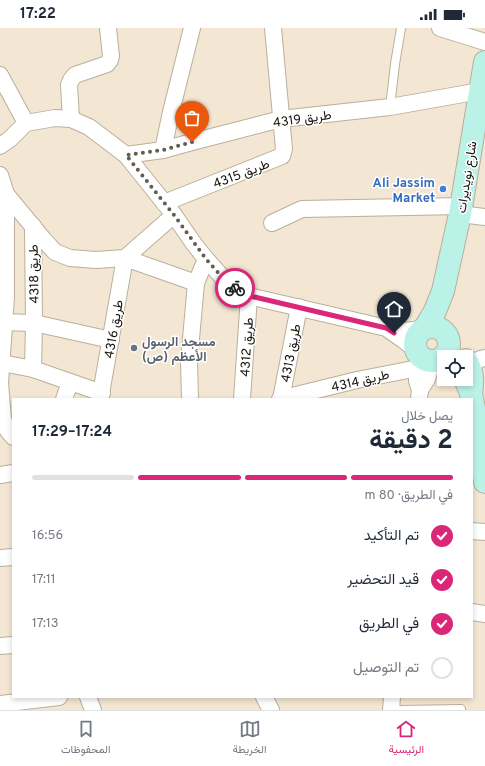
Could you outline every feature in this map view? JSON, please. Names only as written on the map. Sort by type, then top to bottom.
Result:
[{"type":"street","points":[[71,119],[69,85],[71,80],[75,75],[107,64],[110,60],[111,56],[108,28]]},
{"type":"street","points":[[163,150],[192,28]]},
{"type":"street","points":[[273,28],[281,119]]},
{"type":"street","points":[[440,28],[485,42]]},
{"type":"street","name":"شارع نويديرات","points":[[424,329],[435,311],[443,291],[461,210],[485,62]]},
{"type":"street","points":[[0,76],[26,123],[10,139],[0,146]]},
{"type":"street","name":"طريق 4319","points":[[126,155],[163,150],[281,119],[390,107],[480,91]]},
{"type":"street","name":"طريق 4313","points":[[26,123],[55,118],[71,119],[89,127],[126,155],[206,259],[223,278],[250,296],[395,330],[404,331],[424,329]]},
{"type":"street","name":"طريق 4315","points":[[169,209],[282,156],[284,149],[281,119]]},
{"type":"street","points":[[0,175],[4,204],[32,226],[55,252],[70,258],[96,260],[125,258],[196,283]]},
{"type":"street","name":"طريق 4318","points":[[4,204],[3,282],[6,297],[2,322],[2,363],[0,383],[3,419],[8,431],[12,436]]},
{"type":"street","points":[[125,258],[169,209]]},
{"type":"street","points":[[272,223],[302,209],[461,210],[485,217]]},
{"type":"street","name":"طريق 4318","points":[[32,226],[34,323],[33,369]]},
{"type":"street","name":"طريق 4316","points":[[101,396],[125,258]]},
{"type":"street","points":[[190,398],[189,361],[196,283],[206,259]]},
{"type":"street","name":"شارع نويديرات","points":[[443,291],[448,350]]},
{"type":"street","name":"طريق 4312","points":[[242,398],[250,296]]},
{"type":"street","name":"طريق 4313","points":[[280,398],[299,307]]},
{"type":"street","name":"طريق 4318","points":[[2,322],[34,323],[111,340]]},
{"type":"street","points":[[424,329],[434,327],[443,331],[447,350]]},
{"type":"street","name":"طريق 4313","points":[[386,328],[402,339],[437,355]]},
{"type":"street","points":[[2,363],[33,369],[70,382],[101,396]]},
{"type":"street","name":"طريق 4314","points":[[284,398],[357,380],[437,363]]},
{"type":"street","points":[[419,394],[427,379],[437,371]]},
{"type":"street","points":[[64,398],[70,382]]},
{"type":"street","name":"شارع نويديرات","points":[[461,386],[467,398]]},
{"type":"street","name":"شارع نويديرات","points":[[473,411],[482,430],[485,477]]},
{"type":"street","points":[[0,475],[12,473]]},
{"type":"street","points":[[473,531],[485,532]]},
{"type":"street","points":[[0,558],[12,558]]},
{"type":"street","points":[[473,612],[485,614]]},
{"type":"street","points":[[0,646],[12,645]]},
{"type":"street","points":[[0,704],[51,698]]},
{"type":"street","points":[[88,698],[93,710]]},
{"type":"street","points":[[265,698],[271,710]]},
{"type":"street","points":[[391,710],[392,698]]},
{"type":"lane","points":[[390,107],[401,28]]},
{"type":"lane","points":[[400,710],[461,709]]},
{"type":"way so far","points":[[192,142],[163,150],[126,155],[174,215],[206,259],[223,278],[235,288]]},
{"type":"place","name":"Ali Jassim Market","points":[[443,189]]},
{"type":"place","name":"مسجد الرسول الأعظم (ص)","points":[[134,348]]},
{"type":"route","points":[[235,288],[250,296],[386,328],[394,333]]}]
